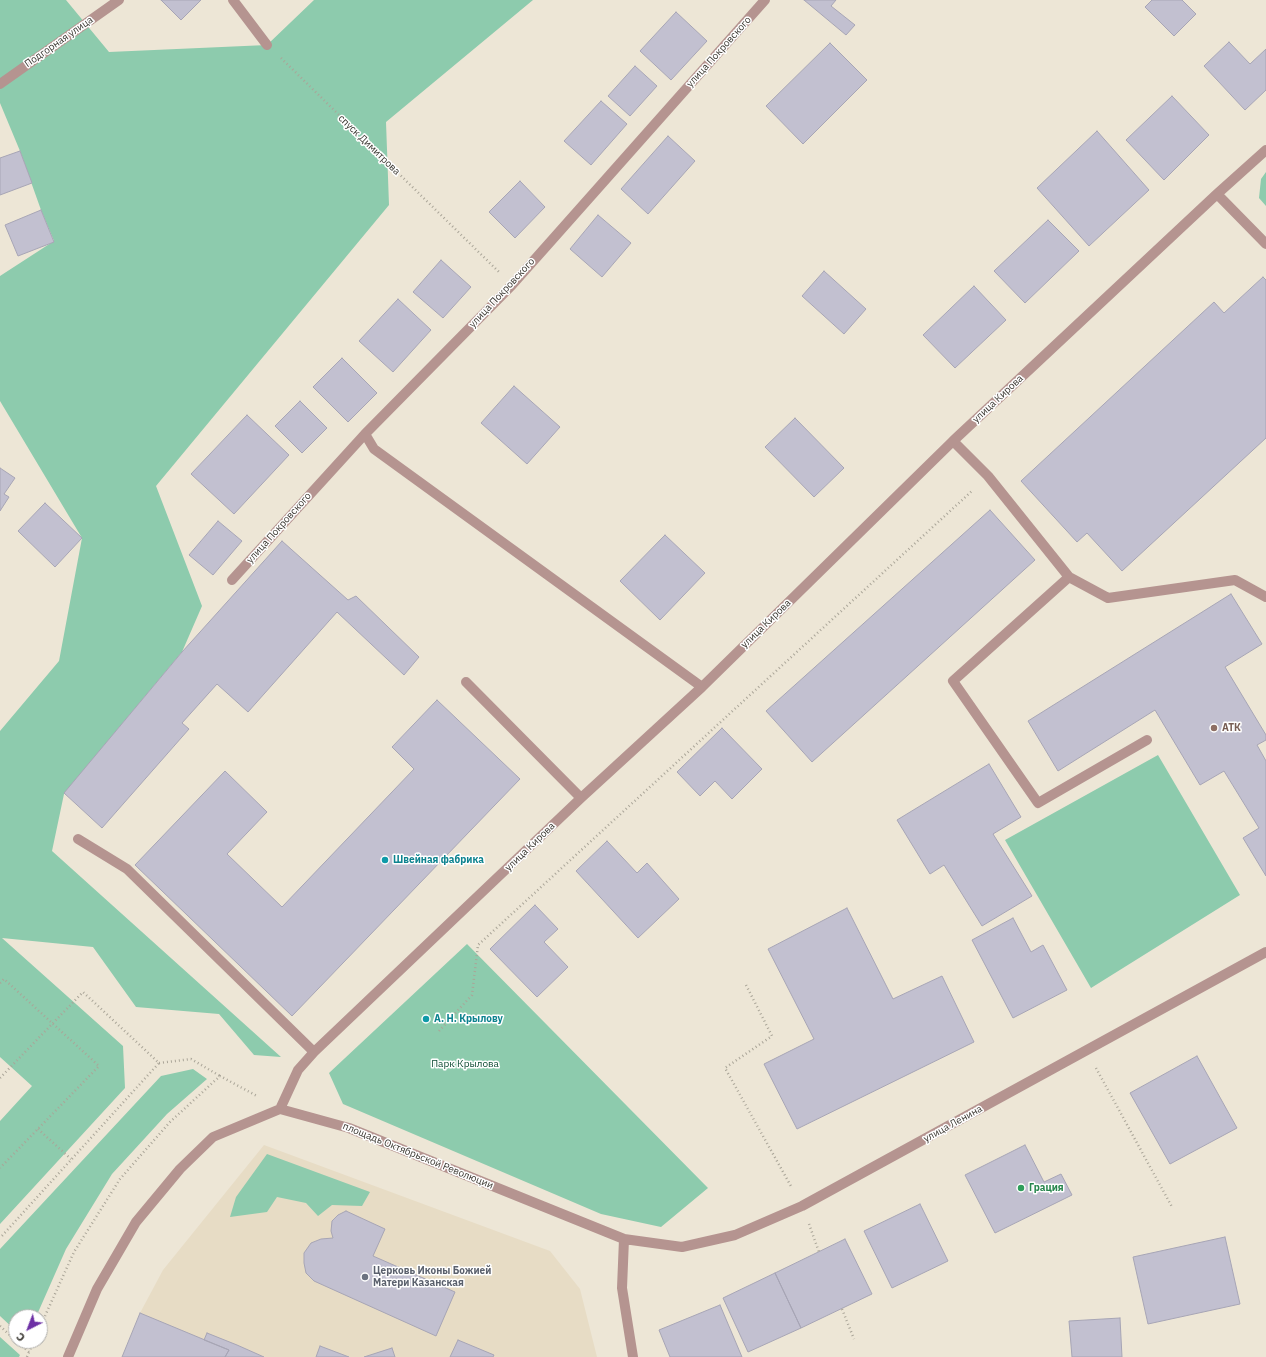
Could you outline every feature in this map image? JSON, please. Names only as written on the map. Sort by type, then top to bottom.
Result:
[{"type":"street","name":"Подгорная улица","points":[[0,84],[119,0]]},
{"type":"street","points":[[233,0],[267,45]]},
{"type":"street","name":"улица Покровского","points":[[232,580],[365,434],[512,285],[765,0]]},
{"type":"street","name":"улица Кирова","points":[[280,1109],[298,1070],[314,1052],[581,798],[702,687],[953,441],[1266,150]]},
{"type":"street","points":[[1217,194],[1266,244]]},
{"type":"street","points":[[365,434],[374,449],[702,687]]},
{"type":"street","points":[[953,441],[988,476],[1068,577],[1108,598],[1235,580],[1266,597]]},
{"type":"street","points":[[1068,577],[953,681],[1038,803],[1147,740]]},
{"type":"street","points":[[466,682],[581,798]]},
{"type":"street","points":[[78,839],[127,869],[314,1052]]},
{"type":"street","name":"улица Ленина","points":[[624,1239],[682,1247],[735,1235],[802,1206],[1266,952]]},
{"type":"street","points":[[68,1357],[97,1289],[136,1222],[180,1168],[213,1137],[280,1109]]},
{"type":"street","name":"площадь Октябрьской Революции","points":[[280,1109],[349,1128],[624,1239]]},
{"type":"street","points":[[624,1239],[622,1288],[633,1357]]},
{"type":"path","name":"спуск Димитрова","points":[[267,45],[512,285]]},
{"type":"path","points":[[439,1031],[472,995],[478,945],[988,476]]},
{"type":"path","points":[[0,983],[4,980],[99,1066],[0,1168]]},
{"type":"path","points":[[746,986],[772,1036],[725,1068],[802,1206],[819,1252]]},
{"type":"path","points":[[0,1078],[83,992],[159,1063]]},
{"type":"path","points":[[1086,1050],[1172,1207]]},
{"type":"path","points":[[0,1238],[159,1063],[191,1059],[280,1109]]},
{"type":"path","points":[[48,1309],[74,1252],[120,1179],[170,1122],[220,1076]]},
{"type":"path","points":[[38,1129],[71,1159]]},
{"type":"path","points":[[842,1309],[854,1339]]},
{"type":"path","points":[[0,1326],[8,1334]]},
{"type":"path","points":[[25,1349],[28,1352]]},
{"type":"path","points":[[27,1357],[30,1349]]},
{"type":"shaded area","points":[[264,1145],[550,1251],[580,1289],[597,1357],[122,1357],[140,1313],[163,1270]]},
{"type":"green space","points":[[0,0],[66,0],[109,52],[267,45],[314,0],[533,0],[386,122],[389,205],[156,486],[202,606],[182,652],[64,794],[52,851],[281,1057],[254,1055],[219,1014],[136,1007],[93,947],[2,938],[123,1046],[125,1088],[0,1224],[0,1121],[32,1086],[0,1057],[0,731],[59,661],[82,538],[0,401],[0,276],[54,241],[0,103]]},
{"type":"green space","points":[[1266,172],[1266,206],[1259,198],[1261,179]]},
{"type":"green space","points":[[1158,755],[1240,895],[1091,988],[1005,840]]},
{"type":"green space","name":"Парк Крылова","points":[[467,944],[708,1188],[661,1227],[601,1214],[343,1104],[329,1073]]},
{"type":"green space","points":[[193,1069],[207,1079],[167,1114],[112,1174],[66,1249],[40,1309],[8,1309],[8,1324],[0,1316],[0,1249],[161,1076]]},
{"type":"green space","points":[[267,1154],[370,1192],[362,1206],[332,1205],[318,1216],[306,1203],[277,1197],[267,1212],[230,1217],[236,1197]]},
{"type":"green space","points":[[0,1337],[8,1344],[8,1349],[13,1349],[20,1355],[19,1357],[0,1357]]},
{"type":"building","points":[[161,0],[201,0],[181,20]]},
{"type":"building","points":[[804,0],[836,0],[831,6],[855,25],[846,35]]},
{"type":"building","points":[[1152,0],[1182,0],[1196,14],[1174,36],[1145,7]]},
{"type":"building","points":[[676,12],[707,41],[671,80],[640,51]]},
{"type":"building","points":[[1229,42],[1250,64],[1266,49],[1266,90],[1245,110],[1204,66]]},
{"type":"building","points":[[830,43],[867,80],[803,144],[766,106]]},
{"type":"building","points":[[635,66],[657,86],[630,116],[608,96]]},
{"type":"building","points":[[1172,96],[1209,135],[1164,180],[1126,140]]},
{"type":"building","points":[[601,101],[627,124],[591,165],[564,141]]},
{"type":"building","points":[[1097,131],[1149,190],[1089,246],[1037,188]]},
{"type":"building","points":[[668,136],[695,161],[648,214],[621,189]]},
{"type":"building","points":[[20,151],[32,183],[0,195],[0,158]]},
{"type":"building","points":[[520,181],[545,207],[515,238],[489,212]]},
{"type":"building","points":[[41,210],[54,242],[18,256],[5,225]]},
{"type":"building","points":[[598,215],[631,243],[602,277],[570,249]]},
{"type":"building","points":[[1048,220],[1079,251],[1025,303],[994,271]]},
{"type":"building","points":[[441,260],[471,287],[443,318],[413,292]]},
{"type":"building","points":[[824,271],[866,309],[844,334],[802,296]]},
{"type":"building","points":[[1263,277],[1266,280],[1266,438],[1122,571],[1087,533],[1077,542],[1021,481],[1214,302],[1224,313]]},
{"type":"building","points":[[974,286],[1006,320],[955,368],[923,335]]},
{"type":"building","points":[[398,299],[431,330],[393,372],[359,341]]},
{"type":"building","points":[[342,358],[377,393],[348,422],[313,387]]},
{"type":"building","points":[[514,386],[560,427],[527,464],[481,423]]},
{"type":"building","points":[[300,401],[327,428],[302,453],[275,426]]},
{"type":"building","points":[[247,415],[289,455],[234,514],[191,474]]},
{"type":"building","points":[[795,418],[844,468],[814,497],[765,447]]},
{"type":"building","points":[[0,468],[15,478],[4,494],[9,497],[0,511]]},
{"type":"building","points":[[45,503],[82,538],[55,567],[18,531]]},
{"type":"building","points":[[990,510],[1035,560],[812,762],[766,711]]},
{"type":"building","points":[[218,521],[242,541],[213,575],[189,555]]},
{"type":"building","points":[[665,535],[705,573],[660,620],[620,581]]},
{"type":"building","points":[[282,541],[348,600],[356,596],[419,657],[404,675],[337,612],[248,712],[217,684],[182,723],[189,729],[102,828],[64,793],[182,652]]},
{"type":"building","name":"АТК","points":[[1231,594],[1262,644],[1225,667],[1266,735],[1266,740],[1257,745],[1266,761],[1266,876],[1243,838],[1259,828],[1224,771],[1200,785],[1155,710],[1058,771],[1028,721]]},
{"type":"building","name":"Швейная фабрика","points":[[437,700],[520,779],[292,1016],[135,865],[225,771],[267,812],[227,854],[282,907],[414,769],[392,747]]},
{"type":"building","points":[[722,728],[762,769],[732,799],[715,781],[700,796],[677,772]]},
{"type":"building","points":[[989,764],[1021,817],[993,834],[1032,896],[982,926],[944,865],[930,874],[897,820]]},
{"type":"building","points":[[607,841],[637,873],[647,863],[679,899],[638,938],[576,871]]},
{"type":"building","points":[[535,905],[558,929],[544,942],[568,967],[537,997],[490,949]]},
{"type":"building","points":[[847,908],[893,999],[942,976],[974,1042],[797,1129],[764,1064],[814,1039],[768,949]]},
{"type":"building","points":[[1013,918],[1031,952],[1043,945],[1067,990],[1013,1018],[972,940]]},
{"type":"building","points":[[1197,1056],[1237,1128],[1170,1164],[1130,1093]]},
{"type":"building","name":"Грация","points":[[1025,1145],[1044,1182],[1061,1174],[1072,1195],[995,1233],[965,1175]]},
{"type":"building","points":[[920,1204],[948,1261],[892,1288],[864,1231]]},
{"type":"building","name":"Церковь Иконы Божией Матери Казанская","points":[[346,1211],[385,1229],[373,1256],[455,1292],[436,1336],[314,1281],[306,1273],[304,1253],[311,1243],[321,1239],[333,1238],[331,1231],[332,1221],[338,1215]]},
{"type":"building","points":[[1225,1237],[1240,1304],[1148,1324],[1133,1257]]},
{"type":"building","points":[[845,1239],[872,1294],[801,1328],[775,1273]]},
{"type":"building","points":[[775,1273],[801,1328],[748,1352],[723,1298]]},
{"type":"building","points":[[720,1305],[742,1357],[670,1357],[659,1330]]},
{"type":"building","points":[[140,1313],[229,1350],[225,1357],[122,1357]]},
{"type":"building","points":[[1120,1318],[1122,1357],[1072,1357],[1069,1321]]},
{"type":"building","points":[[207,1333],[264,1357],[225,1357],[229,1350],[204,1340]]},
{"type":"building","points":[[458,1340],[494,1355],[493,1357],[450,1357]]},
{"type":"building","points":[[320,1346],[349,1357],[316,1357]]},
{"type":"building","points":[[392,1348],[395,1357],[364,1357]]},
{"type":"place","name":"АТК","points":[[1214,728]]},
{"type":"place","name":"Швейная фабрика","points":[[385,860]]},
{"type":"place","name":"А. Н. Крылову","points":[[426,1019]]},
{"type":"place","name":"Грация","points":[[1021,1188]]},
{"type":"place","name":"Церковь Иконы Божией Матери Казанская","points":[[365,1277]]}]
